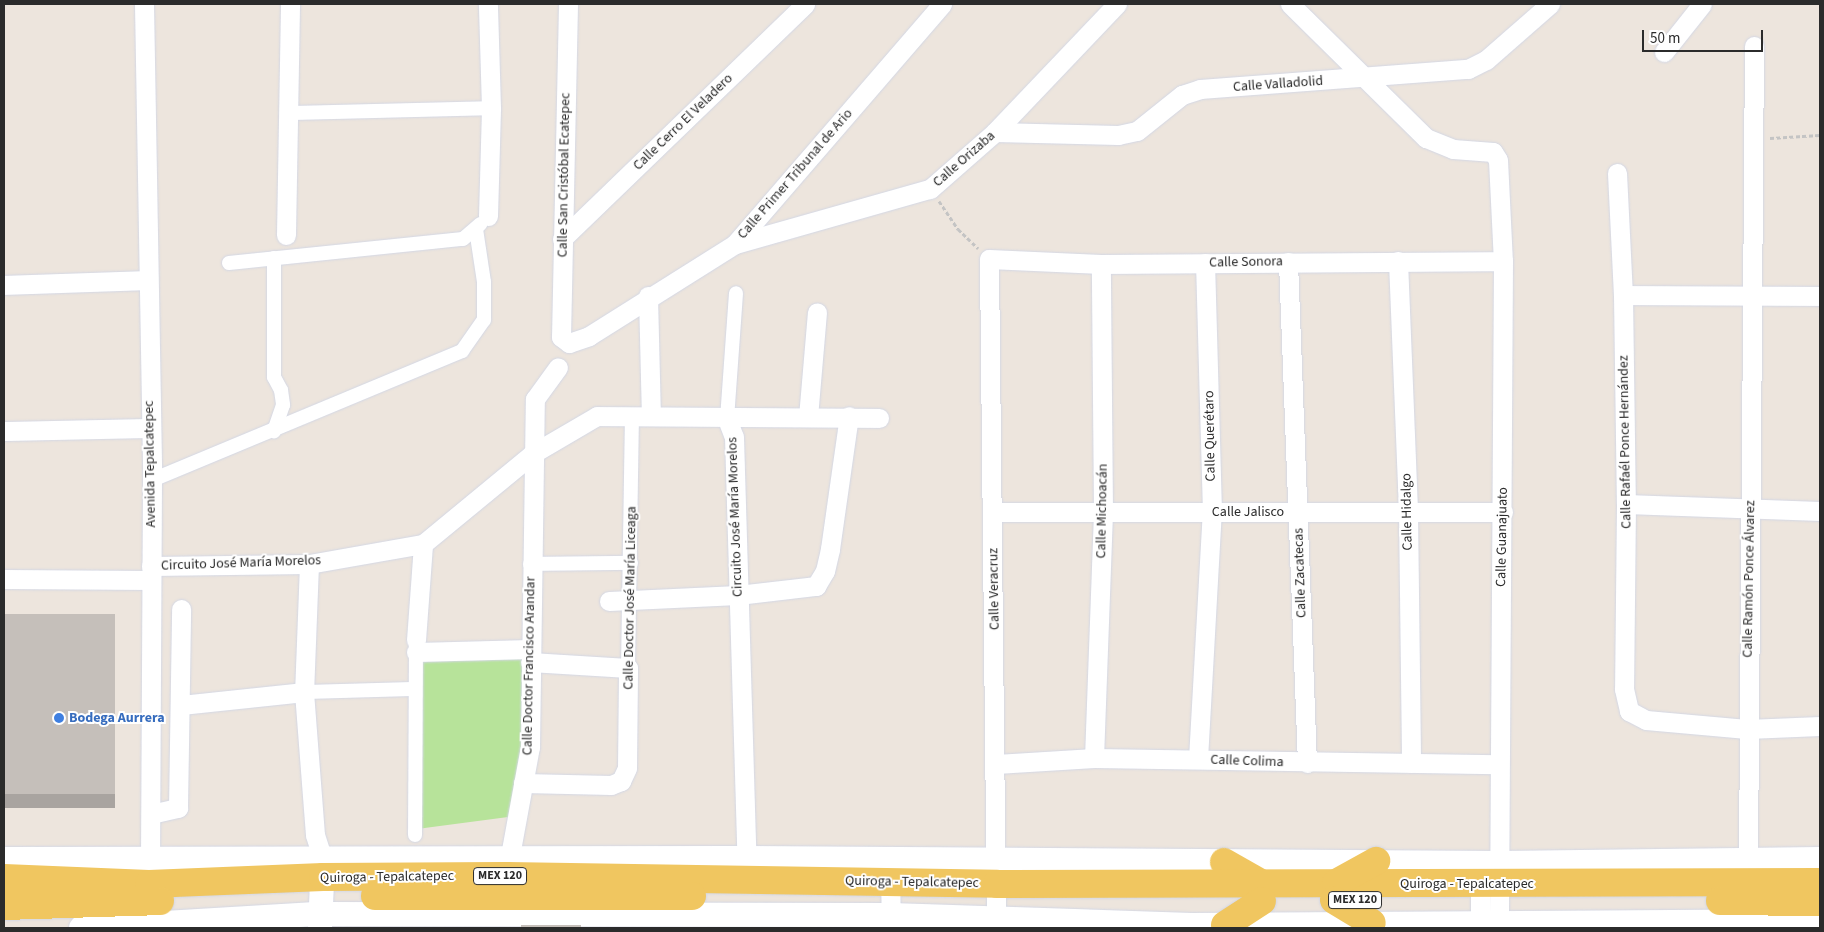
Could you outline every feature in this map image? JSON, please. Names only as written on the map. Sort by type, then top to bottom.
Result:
[{"type":"main road","points":[[1372,923],[1333,893],[1376,860]]},
{"type":"main road","points":[[1224,862],[1262,892],[1225,925]]},
{"type":"main road","name":"Quiroga - Tepalcatepec","points":[[308,895],[508,868],[596,895],[747,868],[890,896]]},
{"type":"main road","name":"Quiroga - Tepalcatepec","points":[[4,878],[150,892],[308,895],[890,896],[997,890],[1333,893],[1820,902]]},
{"type":"main road","name":"Quiroga - Tepalcatepec","points":[[1488,896],[1820,882]]},
{"type":"main road","name":"Quiroga - Tepalcatepec","points":[[4,906],[150,892]]},
{"type":"street","name":"Avenida Tepalcatepec","points":[[144,4],[147,280],[152,480],[150,892]]},
{"type":"street","points":[[286,235],[290,4]]},
{"type":"street","points":[[152,480],[274,431],[462,351],[484,320],[482,222],[491,108],[488,4]]},
{"type":"street","name":"Calle San Cristóbal Ecatepec","points":[[568,4],[561,336],[569,343]]},
{"type":"street","name":"Calle Cerro El Veladero","points":[[562,239],[805,4]]},
{"type":"street","name":"Calle Primer Tribunal de Ario","points":[[569,343],[589,336],[648,296],[735,244],[942,4]]},
{"type":"street","name":"Calle Orizaba","points":[[735,244],[930,189],[995,132],[1117,4]]},
{"type":"street","points":[[1290,4],[1363,77]]},
{"type":"street","name":"Calle Valladolid","points":[[995,132],[1118,135],[1137,131],[1182,95],[1200,89],[1468,69],[1486,60],[1550,4]]},
{"type":"street","points":[[1664,52],[1702,4]]},
{"type":"street","name":"Calle Ramón Ponce Álvarez","points":[[1748,860],[1750,297],[1754,46]]},
{"type":"street","name":"Calle Guanajuato","points":[[1363,77],[1426,138],[1453,149],[1493,152],[1498,160],[1503,261],[1503,512],[1498,764],[1488,896]]},
{"type":"street","points":[[289,113],[491,108]]},
{"type":"street","name":"Calle Rafaél Ponce Hernández","points":[[1617,173],[1623,295],[1626,504],[1624,689],[1629,710],[1646,720],[1747,729]]},
{"type":"street","points":[[228,263],[463,238],[482,222]]},
{"type":"street","points":[[274,258],[274,377],[281,390],[283,405],[274,431]]},
{"type":"street","name":"Calle Sonora","points":[[989,259],[1101,264],[1503,261]]},
{"type":"street","name":"Calle Veracruz","points":[[989,259],[994,512],[997,890]]},
{"type":"street","name":"Calle Hidalgo","points":[[1398,261],[1408,511],[1411,763]]},
{"type":"street","name":"Calle Zacatecas","points":[[1288,262],[1306,764]]},
{"type":"street","name":"Calle Querétaro","points":[[1198,759],[1212,512],[1205,263]]},
{"type":"street","name":"Calle Michoacán","points":[[1094,758],[1103,512],[1101,264]]},
{"type":"street","points":[[4,285],[147,280]]},
{"type":"street","points":[[736,293],[728,419],[849,416],[879,418]]},
{"type":"street","points":[[1623,295],[1820,296]]},
{"type":"street","points":[[648,296],[651,416]]},
{"type":"street","points":[[808,417],[818,312]]},
{"type":"street","name":"Calle Doctor Francisco Arandar","points":[[508,868],[530,746],[530,564],[535,399],[558,367]]},
{"type":"street","name":"Circuito José María Morelos","points":[[4,579],[308,564],[423,544],[532,454],[598,416],[632,415],[728,419],[734,437],[747,868]]},
{"type":"street","name":"Calle Doctor José María Liceaga","points":[[524,783],[611,785],[621,781],[627,768],[631,599],[632,415]]},
{"type":"street","points":[[609,601],[738,595],[816,586],[825,571],[830,549],[849,416]]},
{"type":"street","points":[[4,431],[150,428]]},
{"type":"street","points":[[1626,504],[1820,511]]},
{"type":"street","name":"Calle Jalisco","points":[[994,512],[1503,512]]},
{"type":"street","points":[[415,835],[414,688],[423,544]]},
{"type":"street","points":[[530,564],[631,563]]},
{"type":"street","points":[[4,860],[150,892],[308,895],[314,835],[304,692],[308,564]]},
{"type":"street","points":[[151,814],[178,808],[181,609]]},
{"type":"street","points":[[416,646],[530,655],[628,668]]},
{"type":"street","points":[[181,705],[304,692],[414,688]]},
{"type":"street","points":[[1747,729],[1820,726]]},
{"type":"street","name":"Calle Colima","points":[[996,764],[1094,758],[1198,759],[1306,764],[1498,764]]},
{"type":"street","points":[[997,890],[1185,927],[1372,923],[1488,896],[1748,860],[1820,859]]},
{"type":"street","points":[[997,890],[1224,862],[1376,860],[1488,896],[1765,926],[1820,921]]},
{"type":"street","points":[[81,928],[150,892]]},
{"type":"path","points":[[1752,138],[1820,136]]},
{"type":"path","points":[[930,189],[958,230],[989,259]]},
{"type":"green space","points":[[529,650],[516,816],[417,829],[417,654]]},
{"type":"building","name":"Bodega Aurrera","points":[[4,614],[115,614],[115,794],[4,794]]},
{"type":"building","points":[[521,925],[581,925],[581,928],[521,928]]},
{"type":"place","name":"Bodega Aurrera","points":[[59,718]]}]
